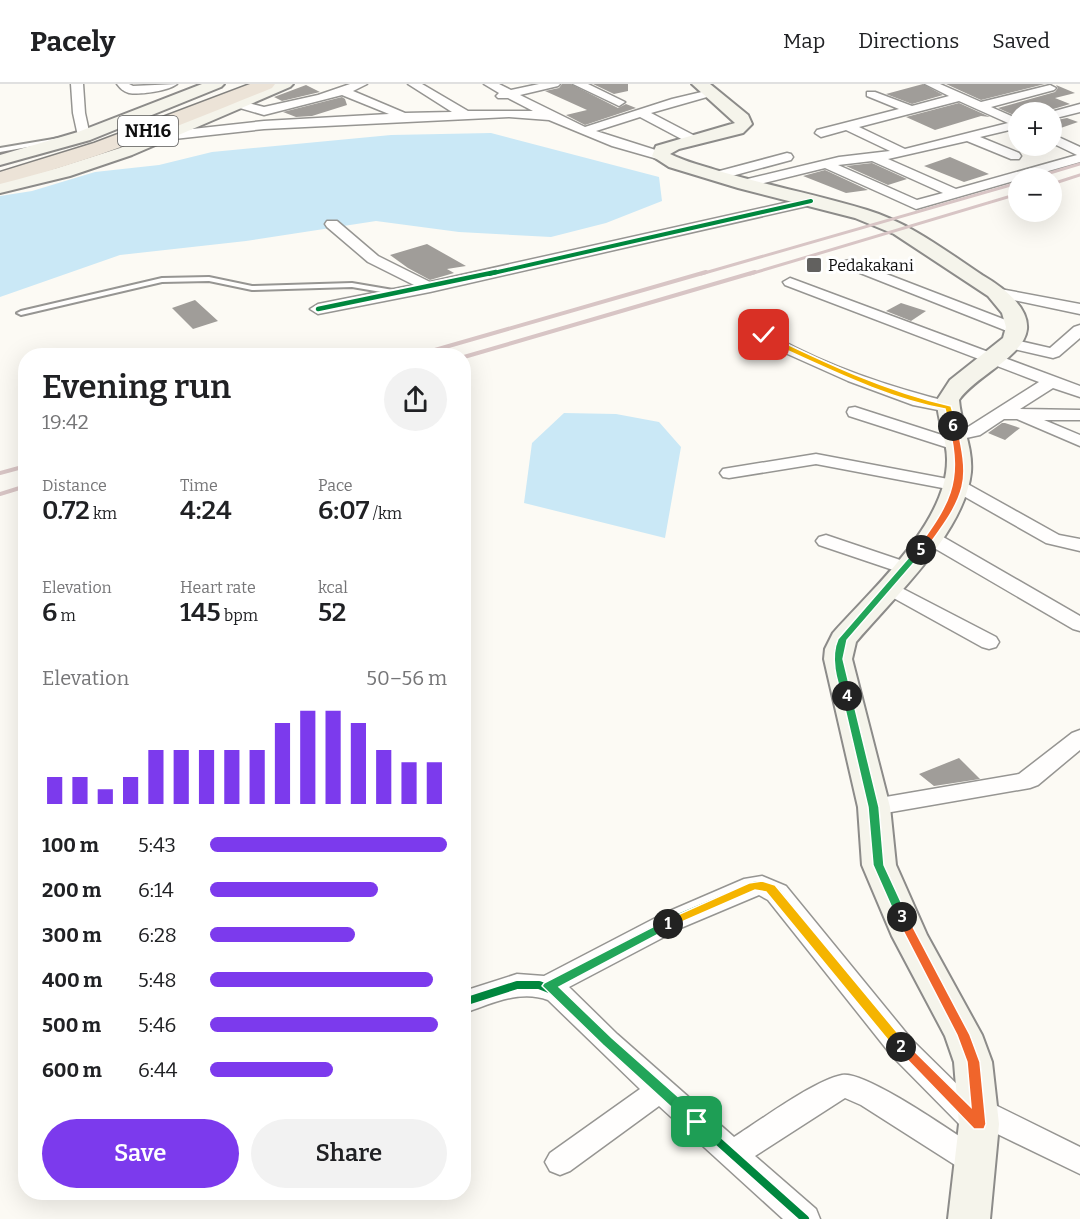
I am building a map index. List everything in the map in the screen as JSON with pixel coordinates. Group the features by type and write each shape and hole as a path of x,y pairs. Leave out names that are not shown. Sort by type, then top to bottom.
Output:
{"highway":[{"name":"NH16","path":"0,170 58,153 242,84"},
{"name":"NH16","path":"0,178 66,160 136,136 266,84"}],"main road":[{"path":"0,188 31,182 83,166 165,136 285,84"},
{"path":"0,160 80,137 204,86"},
{"path":"705,88 742,118 744,124 736,129 666,148 660,153 661,156 675,163 744,184 885,222 995,292 1015,314 1007,344 952,393 948,407 956,440 958,486 931,538 843,639 838,659 874,807 879,865 910,936 963,1035 973,1062 978,1117 976,1163 969,1219"}],"street":[{"path":"80,137 77,84 83,84"},
{"path":"123,84 127,89 132,90 171,84"},
{"path":"237,104 264,111 343,91 361,84"},
{"path":"414,84 466,115"},
{"path":"490,84 549,116 584,131 661,156"},
{"path":"455,107 554,84"},
{"path":"579,84 619,102"},
{"path":"931,84 1008,119"},
{"path":"584,131 705,88"},
{"path":"980,106 1050,88"},
{"path":"343,91 406,117"},
{"path":"871,94 912,110"},
{"path":"821,133 960,97"},
{"path":"1062,113 1080,108"},
{"path":"640,112 693,140"},
{"path":"165,136 264,125 406,117 509,113 549,116"},
{"path":"849,127 904,153"},
{"path":"744,184 827,164 904,153 1008,127"},
{"path":"1062,139 1080,135"},
{"path":"969,137 1008,153"},
{"path":"1062,143 1080,152"},
{"path":"717,176 787,157"},
{"path":"873,157 956,194"},
{"path":"827,164 914,204 1080,158"},
{"path":"318,309 430,288 558,256 811,201"},
{"path":"332,224 373,259 430,288"},
{"path":"850,264 1007,344 1052,381 1080,392"},
{"path":"790,282 1007,344 1051,353 1080,330"},
{"path":"995,292 1077,306"},
{"path":"755,321 769,340 843,373 901,396 948,407"},
{"path":"855,412 956,440 1006,413 1052,381"},
{"path":"1006,413 1080,415"},
{"path":"1006,413 1080,441"},
{"path":"729,473 816,459 958,486 1053,539 1080,545"},
{"path":"931,538 1080,625"},
{"path":"826,541 896,578 989,642"},
{"path":"874,807 1022,782 1030,779 1080,738"},
{"path":"471,1000 517,985 549,986 674,921 753,886 762,885 777,893 902,1048 978,1117 1080,1161"},
{"path":"549,986 608,1042 806,1219"},
{"path":"733,1154 834,1089 844,1086 871,1096 976,1163"},
{"path":"560,1162 661,1089"}],"lane":[{"path":"0,150 80,137"},
{"path":"21,313 162,280 209,279 246,288 352,285 399,293"}],"water":[{"path":"491,133 659,177 662,201 606,223 551,237 459,232 376,221 246,241 120,255 0,297 0,196 32,191 95,172 159,165 212,152 391,135"},
{"path":"564,413 616,414 659,422 681,447 665,538 524,503 532,443"}],"building":[{"path":"562,84 571,84 618,108 626,104 636,108 585,125 566,115 587,110 545,91 559,88"},
{"path":"593,84 628,84 628,91 614,94"},
{"path":"923,84 943,95 912,104 886,94"},
{"path":"946,84 1045,84 981,100"},
{"path":"306,85 320,92 282,101 274,97"},
{"path":"1056,85 1075,93 1055,98 1070,104 1062,106 1062,102 1019,102 1055,92 1058,88"},
{"path":"342,97 347,105 312,116 296,117 283,112"},
{"path":"959,103 990,117 981,116 935,130 906,117"},
{"path":"1008,105 1008,112 998,108"},
{"path":"1067,118 1078,122 1062,128 1062,119"},
{"path":"950,157 989,174 964,182 924,166"},
{"path":"872,163 907,179 888,185 846,166"},
{"path":"825,170 868,190 846,193 803,176"},
{"path":"427,244 466,266 447,269 454,273 430,280 390,255"},
{"path":"195,300 218,321 193,329 172,308"},
{"path":"901,303 926,311 911,321 886,311"},
{"path":"1002,423 1020,428 1005,440 988,433"},
{"path":"959,758 980,779 934,786 919,774"}],"railway":[{"path":"1062,169 1080,164"},
{"path":"1062,181 1080,175"},
{"path":"701,274 1008,186"},
{"path":"750,274 1008,197"},
{"path":"442,348 706,272"},
{"path":"471,355 755,272"},
{"path":"0,473 18,468"},
{"path":"0,494 18,488"}],"cycle path":[{"path":"318,309 503,271 811,201"},
{"path":"548,986 674,920 753,886 762,885 777,893 902,1048 979,1124"},
{"path":"471,1000 517,985 539,985 557,992 607,1042 805,1219"}],"place":[{"name":"Pedakakani","path":"814,265"}],"route":[{"path":"697,1122 549,986 674,921 753,886 762,885 777,893 902,1048 979,1124 973,1062 963,1035 910,936 879,865 874,807 838,659 843,639 931,538 958,486 958,446 948,407 919,402 879,388 769,340 764,335"}]}
